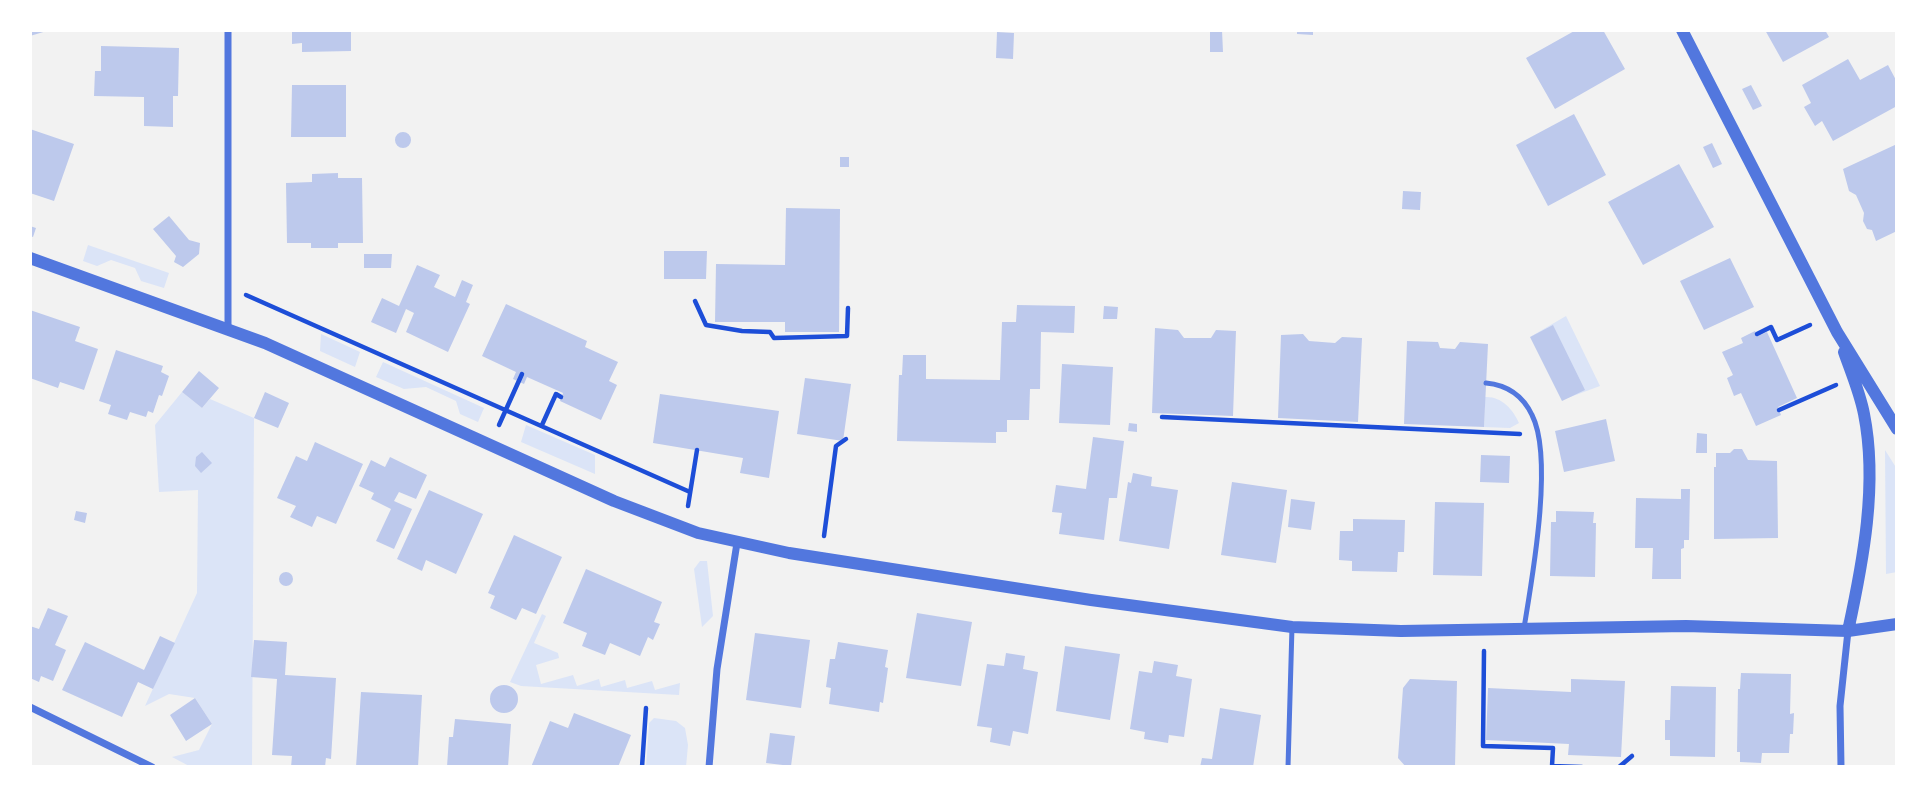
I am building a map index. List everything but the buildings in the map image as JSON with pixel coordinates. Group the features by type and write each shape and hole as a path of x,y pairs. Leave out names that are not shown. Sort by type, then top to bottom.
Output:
{"street":[{"path":"228,30 228,329"},
{"path":"1682,30 1838,332 1897,429"},
{"path":"30,258 228,329 614,501 684,528 737,543 1091,600 1292,627 1378,631 1686,626 1848,631 1897,624"},
{"path":"1838,332 1864,414 1870,486 1861,568 1848,631 1840,706 1841,767"},
{"path":"709,767 718,670 737,543"},
{"path":"30,707 152,767"}],"lane":[{"path":"1486,383 1503,386 1522,400 1533,416 1538,435 1541,459 1539,513 1535,564 1524,628"},
{"path":"1288,767 1292,627"}],"path":[{"path":"229,288 690,492"},
{"path":"695,301 705,325 741,331 771,332 774,338 847,337 848,308"},
{"path":"1757,334 1770,327 1777,340 1792,333"},
{"path":"490,445 522,374"},
{"path":"1779,410 1819,393"},
{"path":"542,425 556,394 561,397"},
{"path":"1162,417 1538,435"},
{"path":"821,558 836,446 846,439"},
{"path":"684,528 697,450"},
{"path":"1485,629 1483,746 1530,745 1553,748 1552,766 1582,767"},
{"path":"642,767 646,708"},
{"path":"1619,767 1632,756"}],"shaded area":[{"path":"88,245 169,273 164,288 141,281 135,268 111,260 97,266 83,261"},
{"path":"1566,316 1600,386 1565,399 1553,326 1530,337"},
{"path":"321,334 360,352 355,367 320,351"},
{"path":"383,362 484,408 478,422 460,414 456,401 426,387 404,389 376,377"},
{"path":"182,392 202,408 210,399 254,418 252,767 191,767 172,757 199,750 212,724 195,698 169,694 145,706 197,593 198,490 159,492 155,425"},
{"path":"1485,397 1506,404 1519,423 1510,428 1484,427"},
{"path":"526,425 595,455 595,474 521,442"},
{"path":"1885,450 1897,469 1897,572 1886,574"},
{"path":"700,561 707,561 713,616 702,627 694,569"},
{"path":"542,614 546,616 534,643 558,653 559,658 536,665 541,684 573,675 577,686 599,679 601,687 625,680 627,688 652,681 655,690 680,683 679,695 521,686 510,682"},
{"path":"654,718 676,721 685,728 688,745 686,767 646,767 649,723"}]}
